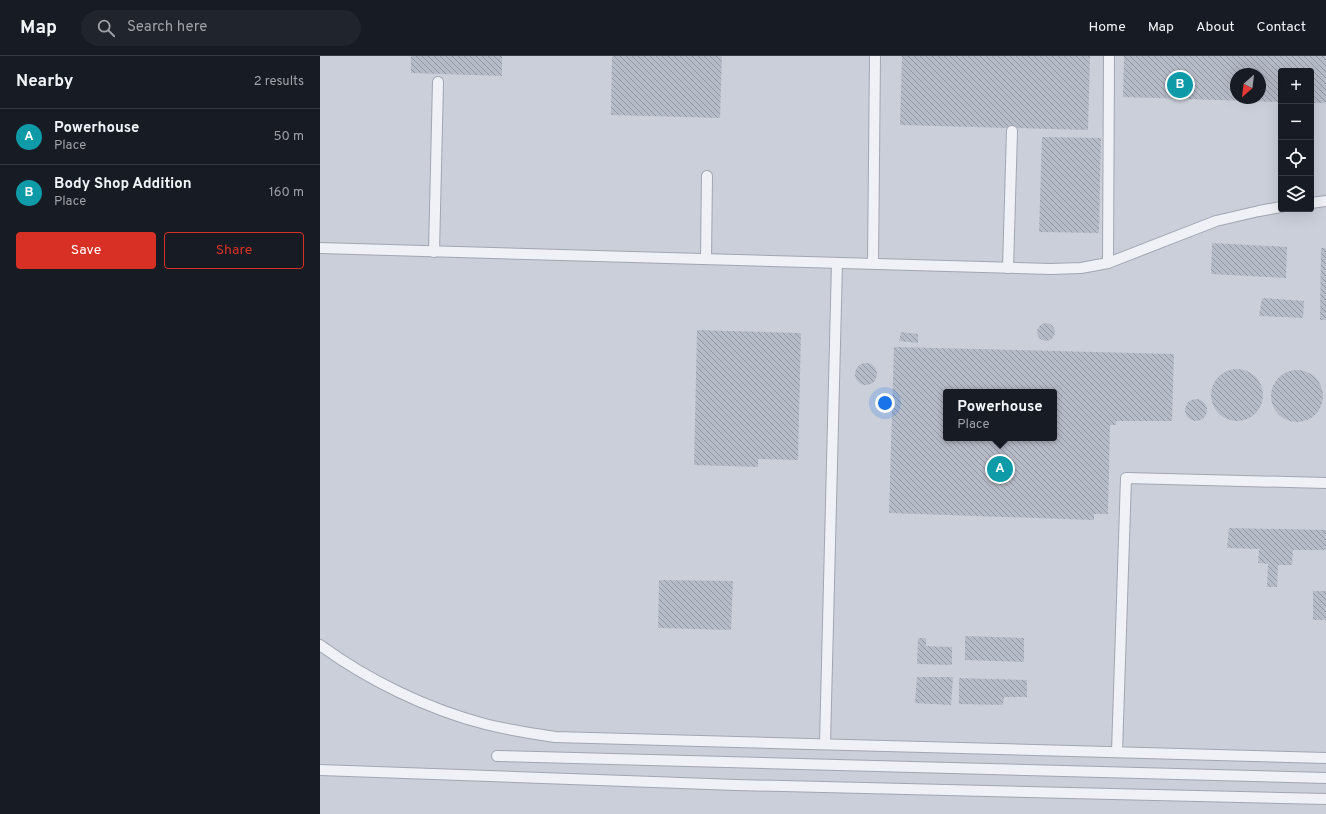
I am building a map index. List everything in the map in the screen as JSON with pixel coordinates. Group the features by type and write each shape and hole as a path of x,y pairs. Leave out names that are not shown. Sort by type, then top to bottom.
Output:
{"lane":[{"path":"873,263 875,56"},
{"path":"1108,263 1109,56"},
{"path":"434,252 438,82"},
{"path":"1008,268 1012,131"},
{"path":"706,259 707,176"},
{"path":"1314,203 1326,201"},
{"path":"320,248 1008,268 1080,268 1108,263 1216,221 1252,212 1278,208"},
{"path":"825,743 837,263"},
{"path":"1117,752 1126,478 1326,483"},
{"path":"320,645 372,677 421,702 485,724 554,737 825,743 1326,758"},
{"path":"497,756 1326,778"},
{"path":"320,770 736,785 1326,800"}],"shaded area":[{"path":"320,56 1326,56 1326,814 320,814"}],"building":[{"path":"411,56 502,56 502,76 411,73"},
{"path":"612,56 722,56 720,118 611,115"},
{"path":"902,56 1090,56 1088,130 900,125"},
{"path":"1124,56 1326,56 1326,103 1314,103 1314,68 1278,68 1278,102 1266,102 1266,68 1230,68 1230,100 1123,97"},
{"path":"1042,137 1101,138 1099,233 1039,232"},
{"path":"1212,243 1287,247 1286,278 1211,274"},
{"path":"1321,248 1326,248 1326,320 1320,320"},
{"path":"1262,298 1304,301 1303,318 1259,316"},
{"path":"1046,323 1052,326 1055,332 1052,338 1046,341 1040,338 1037,332 1040,326"},
{"path":"697,330 801,333 798,460 758,459 758,467 694,465"},
{"path":"901,332 918,334 918,343 899,341"},
{"path":"894,347 1174,354 1172,421 1116,421 1116,425 1110,425 1108,514 1094,514 1094,520 889,513"},
{"path":"866,363 870,364 876,370 876,378 870,384 866,385 862,384 856,378 855,374 856,370 862,364"},
{"path":"1237,369 1251,373 1259,381 1263,395 1259,409 1251,417 1237,421 1223,417 1215,409 1211,395 1215,381 1223,373"},
{"path":"1292,370 1302,370 1316,377 1323,391 1323,401 1316,415 1302,422 1292,422 1282,418 1275,411 1271,401 1271,391 1275,381 1282,374"},
{"path":"1196,399 1204,402 1207,410 1204,418 1196,421 1188,418 1185,410 1188,402"},
{"path":"1229,528 1326,530 1326,550 1293,550 1292,565 1278,565 1277,587 1267,587 1268,564 1258,563 1259,549 1227,548"},
{"path":"659,580 733,581 731,630 658,628"},
{"path":"1313,591 1326,591 1326,620 1313,620"},
{"path":"965,636 1024,638 1024,662 965,660"},
{"path":"918,638 926,638 926,646 952,647 952,665 917,664"},
{"path":"917,677 953,677 951,705 915,703"},
{"path":"959,678 1027,680 1027,697 1004,697 1003,705 959,704"}],"place":[{"name":"Body Shop Addition","path":"1180,85"},
{"name":"Powerhouse","path":"1000,469"}]}
